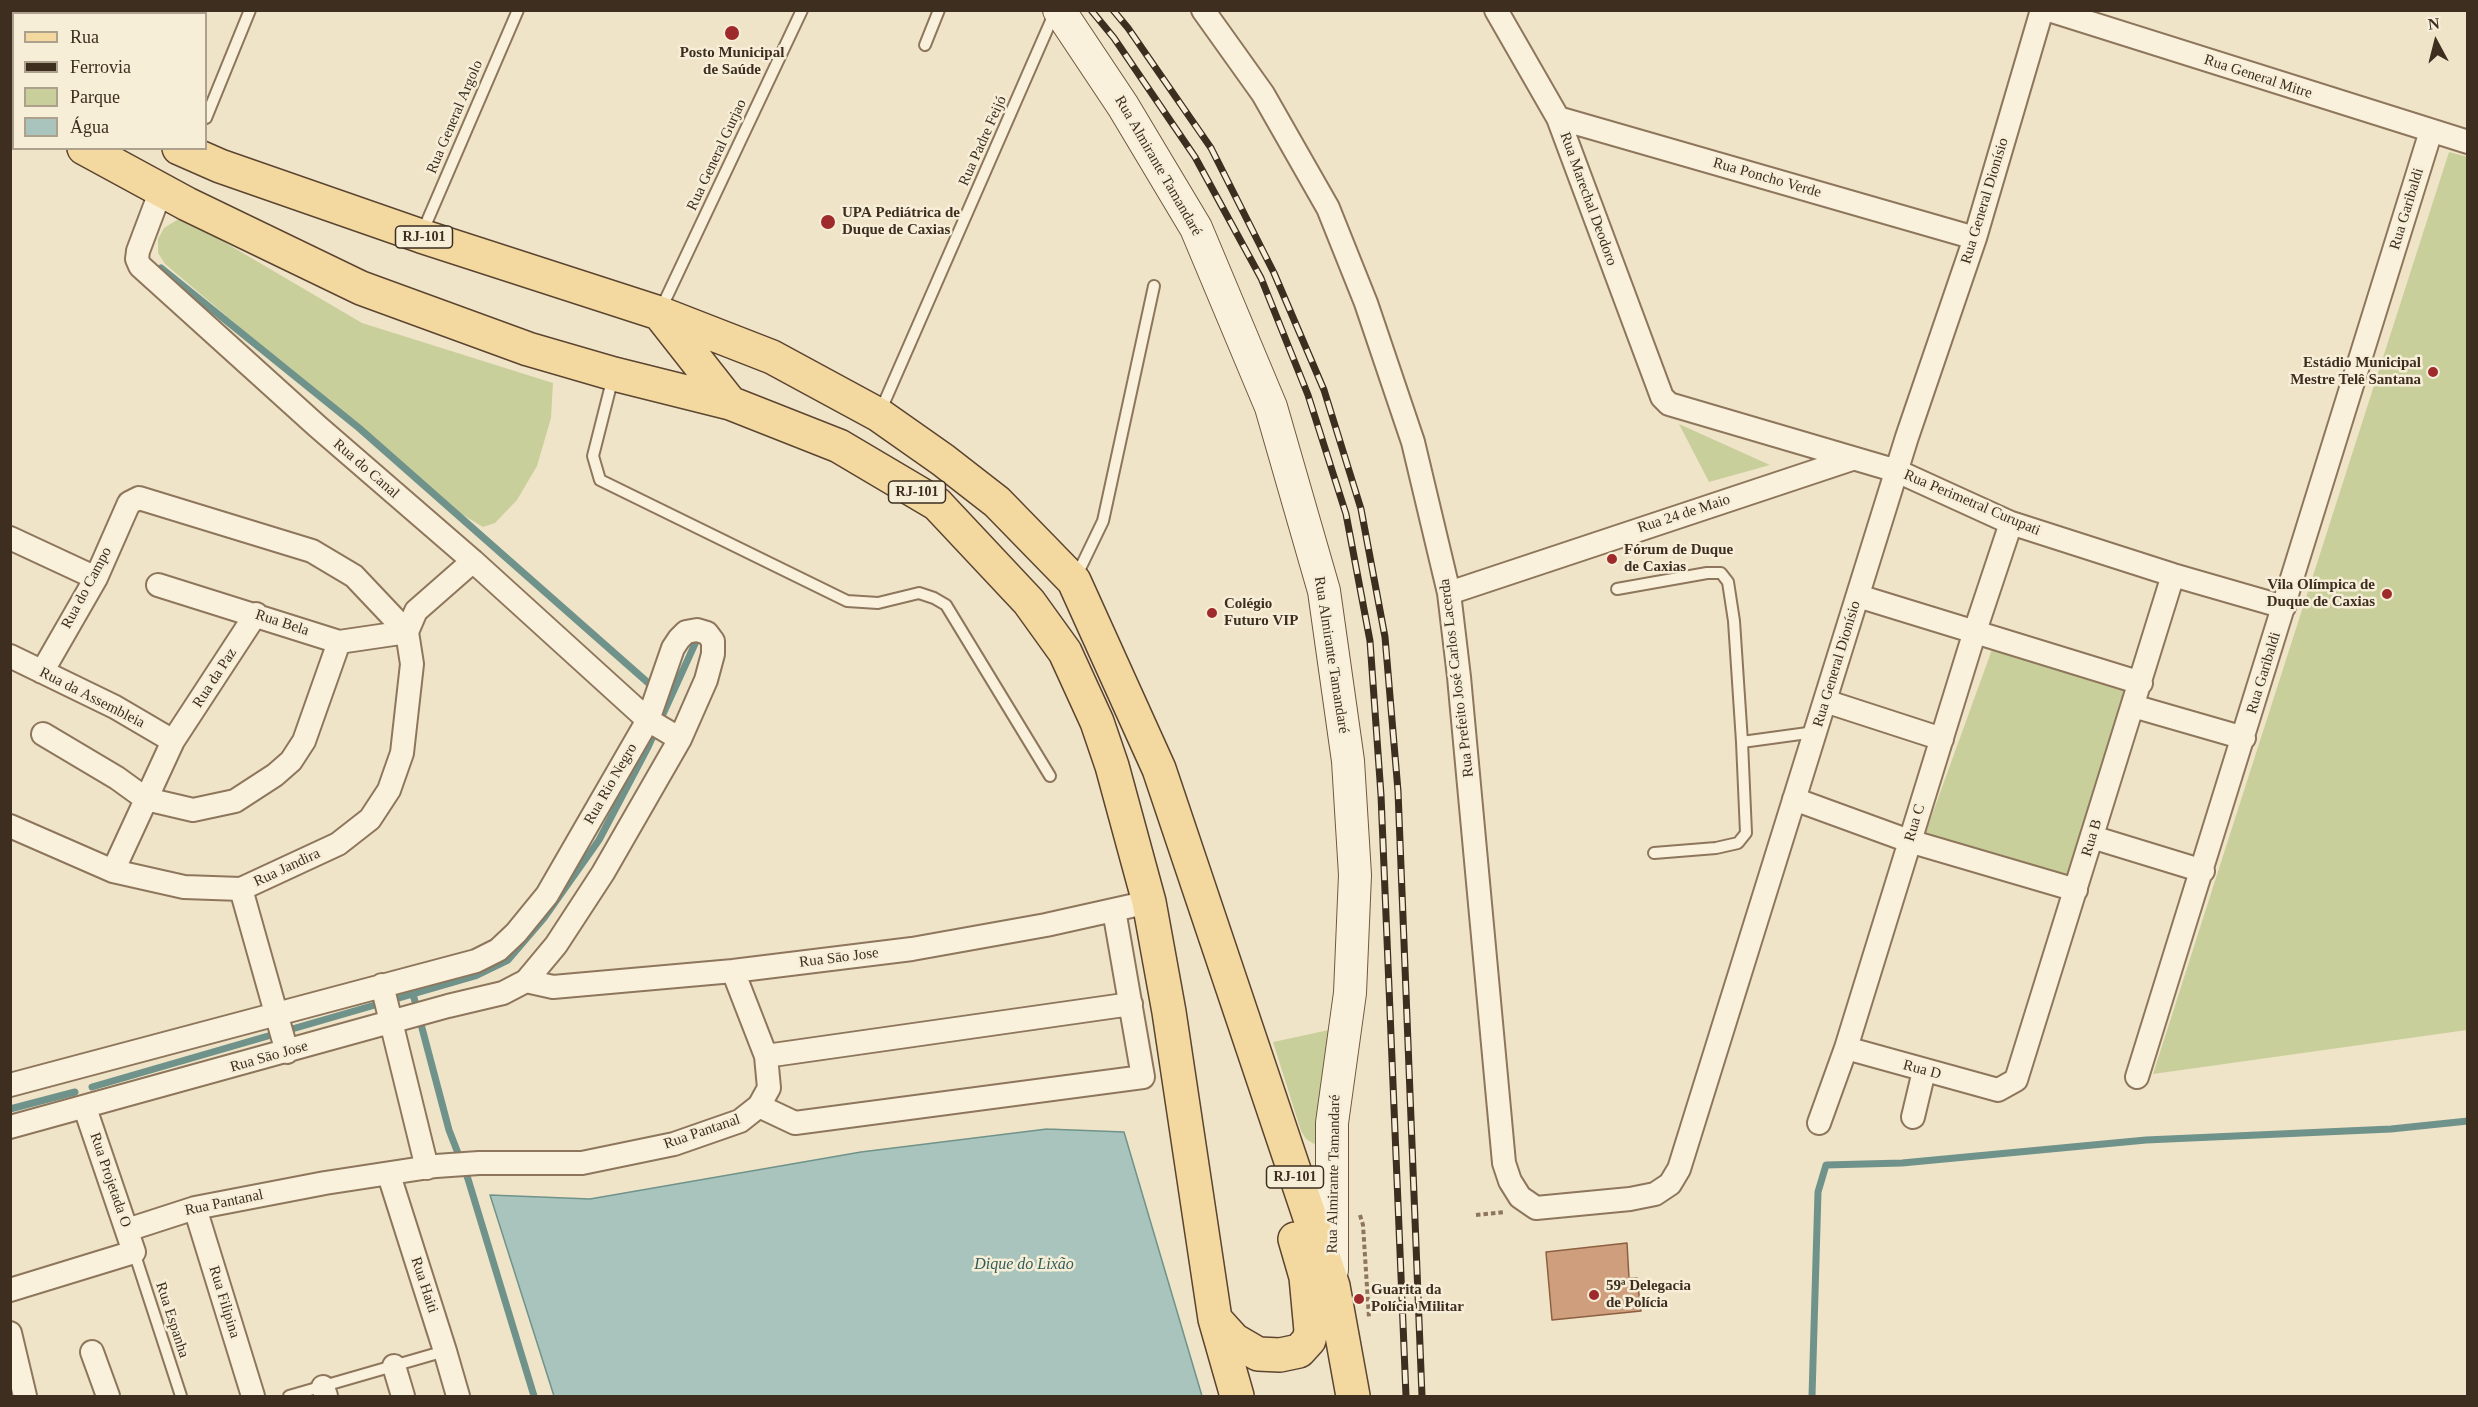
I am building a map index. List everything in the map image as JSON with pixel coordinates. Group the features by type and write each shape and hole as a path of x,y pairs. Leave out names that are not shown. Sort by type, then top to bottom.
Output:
{"main road":[{"name":"Rua Almirante Tamandaré","path":"1058,10 1123,106 1196,228 1271,407 1324,591 1348,762 1355,876 1350,993 1332,1123 1330,1190 1333,1286"},
{"name":"RJ-101","path":"88,150 161,190 361,288 528,349 614,374 730,403 839,446 937,504 1029,602 1065,652 1097,722 1112,766 1149,902 1169,1012 1215,1319 1237,1396"},
{"name":"RJ-101","path":"188,150 421,236 659,312 772,357 879,415 997,502 1074,581 1159,770 1333,1286 1353,1396"},
{"path":"659,312 730,403"},
{"path":"1215,1319 1234,1340 1258,1354 1280,1355 1299,1351 1309,1340 1311,1331 1306,1277 1275,1161 1259,1067"}],"street":[{"name":"Rua Prefeito José Carlos Lacerda","path":"1203,10 1263,94 1328,208 1366,303 1413,442 1449,593 1460,677 1504,1163 1510,1181 1520,1197 1536,1208"},
{"name":"Rua Marechal Deodoro","path":"1496,10 1558,118 1662,397"},
{"name":"Rua General Dionísio","path":"1536,1208 1630,1199 1655,1194 1670,1184 1679,1169 1897,471 1975,238 2042,10"},
{"name":"Rua General Mitre","path":"2049,10 2468,142"},
{"name":"Rua Poncho Verde","path":"1558,118 1975,238"},
{"name":"Rua Garibaldi","path":"2137,1077 2203,871 2431,131"},
{"name":"Rua do Canal","path":"161,190 138,251 137,259 140,266 317,426 473,561 661,717"},
{"name":"Rua Perimetral Curupati","path":"1662,397 1678,408 1897,471 2011,523 2173,575 2284,607"},
{"name":"Rua 24 de Maio","path":"1449,593 1852,459"},
{"name":"Rua do Campo","path":"42,672 96,578 129,503 139,498 312,551 354,576 407,632"},
{"name":"Rua C","path":"1819,1123 1846,1048 1975,631 2011,523"},
{"path":"10,538 96,578"},
{"path":"407,632 416,611 473,561"},
{"name":"Rua B","path":"1998,1090 2016,1080 2173,575"},
{"name":"Rua Bela","path":"158,585 339,642 407,632"},
{"path":"1858,596 2141,683"},
{"name":"Rua da Paz","path":"113,871 173,741 256,614"},
{"name":"Rua Rio Negro","path":"498,950 516,933 547,895 661,717 673,648 686,632 697,630 707,633 713,641"},
{"name":"Rua Jandira","path":"10,826 113,871 184,887 241,889 338,844 370,819 389,790 402,753 412,664 407,632"},
{"name":"Rua Sāo Jose","path":"10,1128 286,1050 389,1006 441,991 503,993 526,981 556,945 603,873 661,717 706,680 713,654 713,641"},
{"path":"44,734 117,778 146,799 193,810 216,807 235,801 275,775 291,761 304,741 339,642"},
{"name":"Rua da Assembleia","path":"10,656 115,706 173,741"},
{"path":"1825,702 1942,739"},
{"path":"2133,705 2244,738"},
{"path":"1794,800 1909,841 2076,890"},
{"path":"2092,837 2203,871"},
{"path":"241,889 286,1050"},
{"name":"Rua Sāo Jose","path":"526,981 553,987 733,970 912,949 1046,925 1149,902"},
{"name":"Rua Pantanal","path":"127,1230 195,1208 325,1183 432,1167 479,1163 582,1163 674,1144 740,1121 759,1106 795,1123 1143,1077 1114,910"},
{"name":"Rua Sāo Jose","path":"10,1085 276,1018 389,1006 441,991 476,961 498,950"},
{"path":"733,970 766,1056 769,1088 759,1106"},
{"path":"766,1056 1131,1004"},
{"path":"389,1006 432,1167"},
{"name":"Rua D","path":"1846,1048 1998,1090"},
{"path":"1913,1117 1924,1071"},
{"name":"Rua Projetada O","path":"85,1108 134,1252"},
{"name":"Rua Haiti","path":"388,1174 458,1396"},
{"name":"Rua Filipina","path":"195,1208 253,1396"},
{"path":"10,1290 134,1252"},
{"path":"10,1333 25,1396"},
{"path":"92,1352 108,1396"},
{"path":"394,1366 403,1396"}],"lane":[{"path":"207,116 250,10"},
{"name":"Rua General Argolo","path":"421,236 518,10"},
{"name":"Rua General Gurjao","path":"659,312 802,10"},
{"path":"925,45 939,10"},
{"name":"Rua Padre Feijó","path":"879,415 1058,10"},
{"path":"1074,581 1103,521 1154,286"},
{"path":"614,374 593,456 600,480 847,601 878,603 920,593 946,605 1050,776"},
{"path":"1617,589 1707,573 1721,573 1728,582 1734,621 1746,833 1738,843 1716,848 1654,853"},
{"path":"1742,742 1815,732"},
{"name":"Rua Espanha","path":"134,1252 181,1396"},
{"path":"290,1396 324,1392 394,1366 445,1351"}],"green space":[{"name":"Vila Olímpica de Duque de Caxias","path":"2449,152 2468,157 2467,1030 2153,1074"},
{"path":"180,218 362,323 553,383 551,418 537,466 517,500 495,523 483,527 458,512 165,264 158,253 158,239 164,228"},
{"path":"1679,424 1770,465 1709,482"},
{"path":"1994,644 2125,686 2070,877 1924,837"},
{"path":"1329,1030 1319,1140 1314,1144 1306,1139 1301,1131 1273,1042"}],"water":[{"name":"Dique do Lixão","path":"1047,1129 1124,1132 1202,1396 554,1396 490,1195 590,1199 861,1152"}],"building":[{"name":"59ª Delegacia de Polícia","path":"1627,1243 1629,1278 1637,1278 1641,1311 1552,1320 1546,1252"}],"waterway":[{"path":"161,268 359,428 654,688"},
{"path":"92,1087 475,976 508,960 544,918 599,840 648,747 699,635"},
{"path":"413,994 449,1130 468,1179 534,1396"},
{"path":"10,1109 75,1092"},
{"path":"1812,1396 1818,1192 1826,1165 1902,1163 2146,1140 2391,1129 2468,1121"}],"railway":[{"path":"1091,10 1114,38 1195,157 1261,278 1308,395 1346,514 1370,641 1381,795 1406,1396"},
{"path":"1113,10 1128,28 1211,148 1274,273 1324,390 1361,509 1385,637 1398,791 1422,1396"}],"place":[{"name":"Posto Municipal de Saúde","path":"732,33"},
{"name":"UPA Pediátrica de Duque de Caxias","path":"828,222"},
{"name":"Estádio Municipal Mestre Telê Santana","path":"2433,372"},
{"name":"Fórum de Duque de Caxias","path":"1612,559"},
{"name":"Vila Olímpica de Duque de Caxias","path":"2387,594"},
{"name":"Colégio Futuro VIP","path":"1212,613"},
{"name":"59ª Delegacia de Polícia","path":"1594,1295"},
{"name":"Guarita da Polícia Militar","path":"1359,1299"}]}
